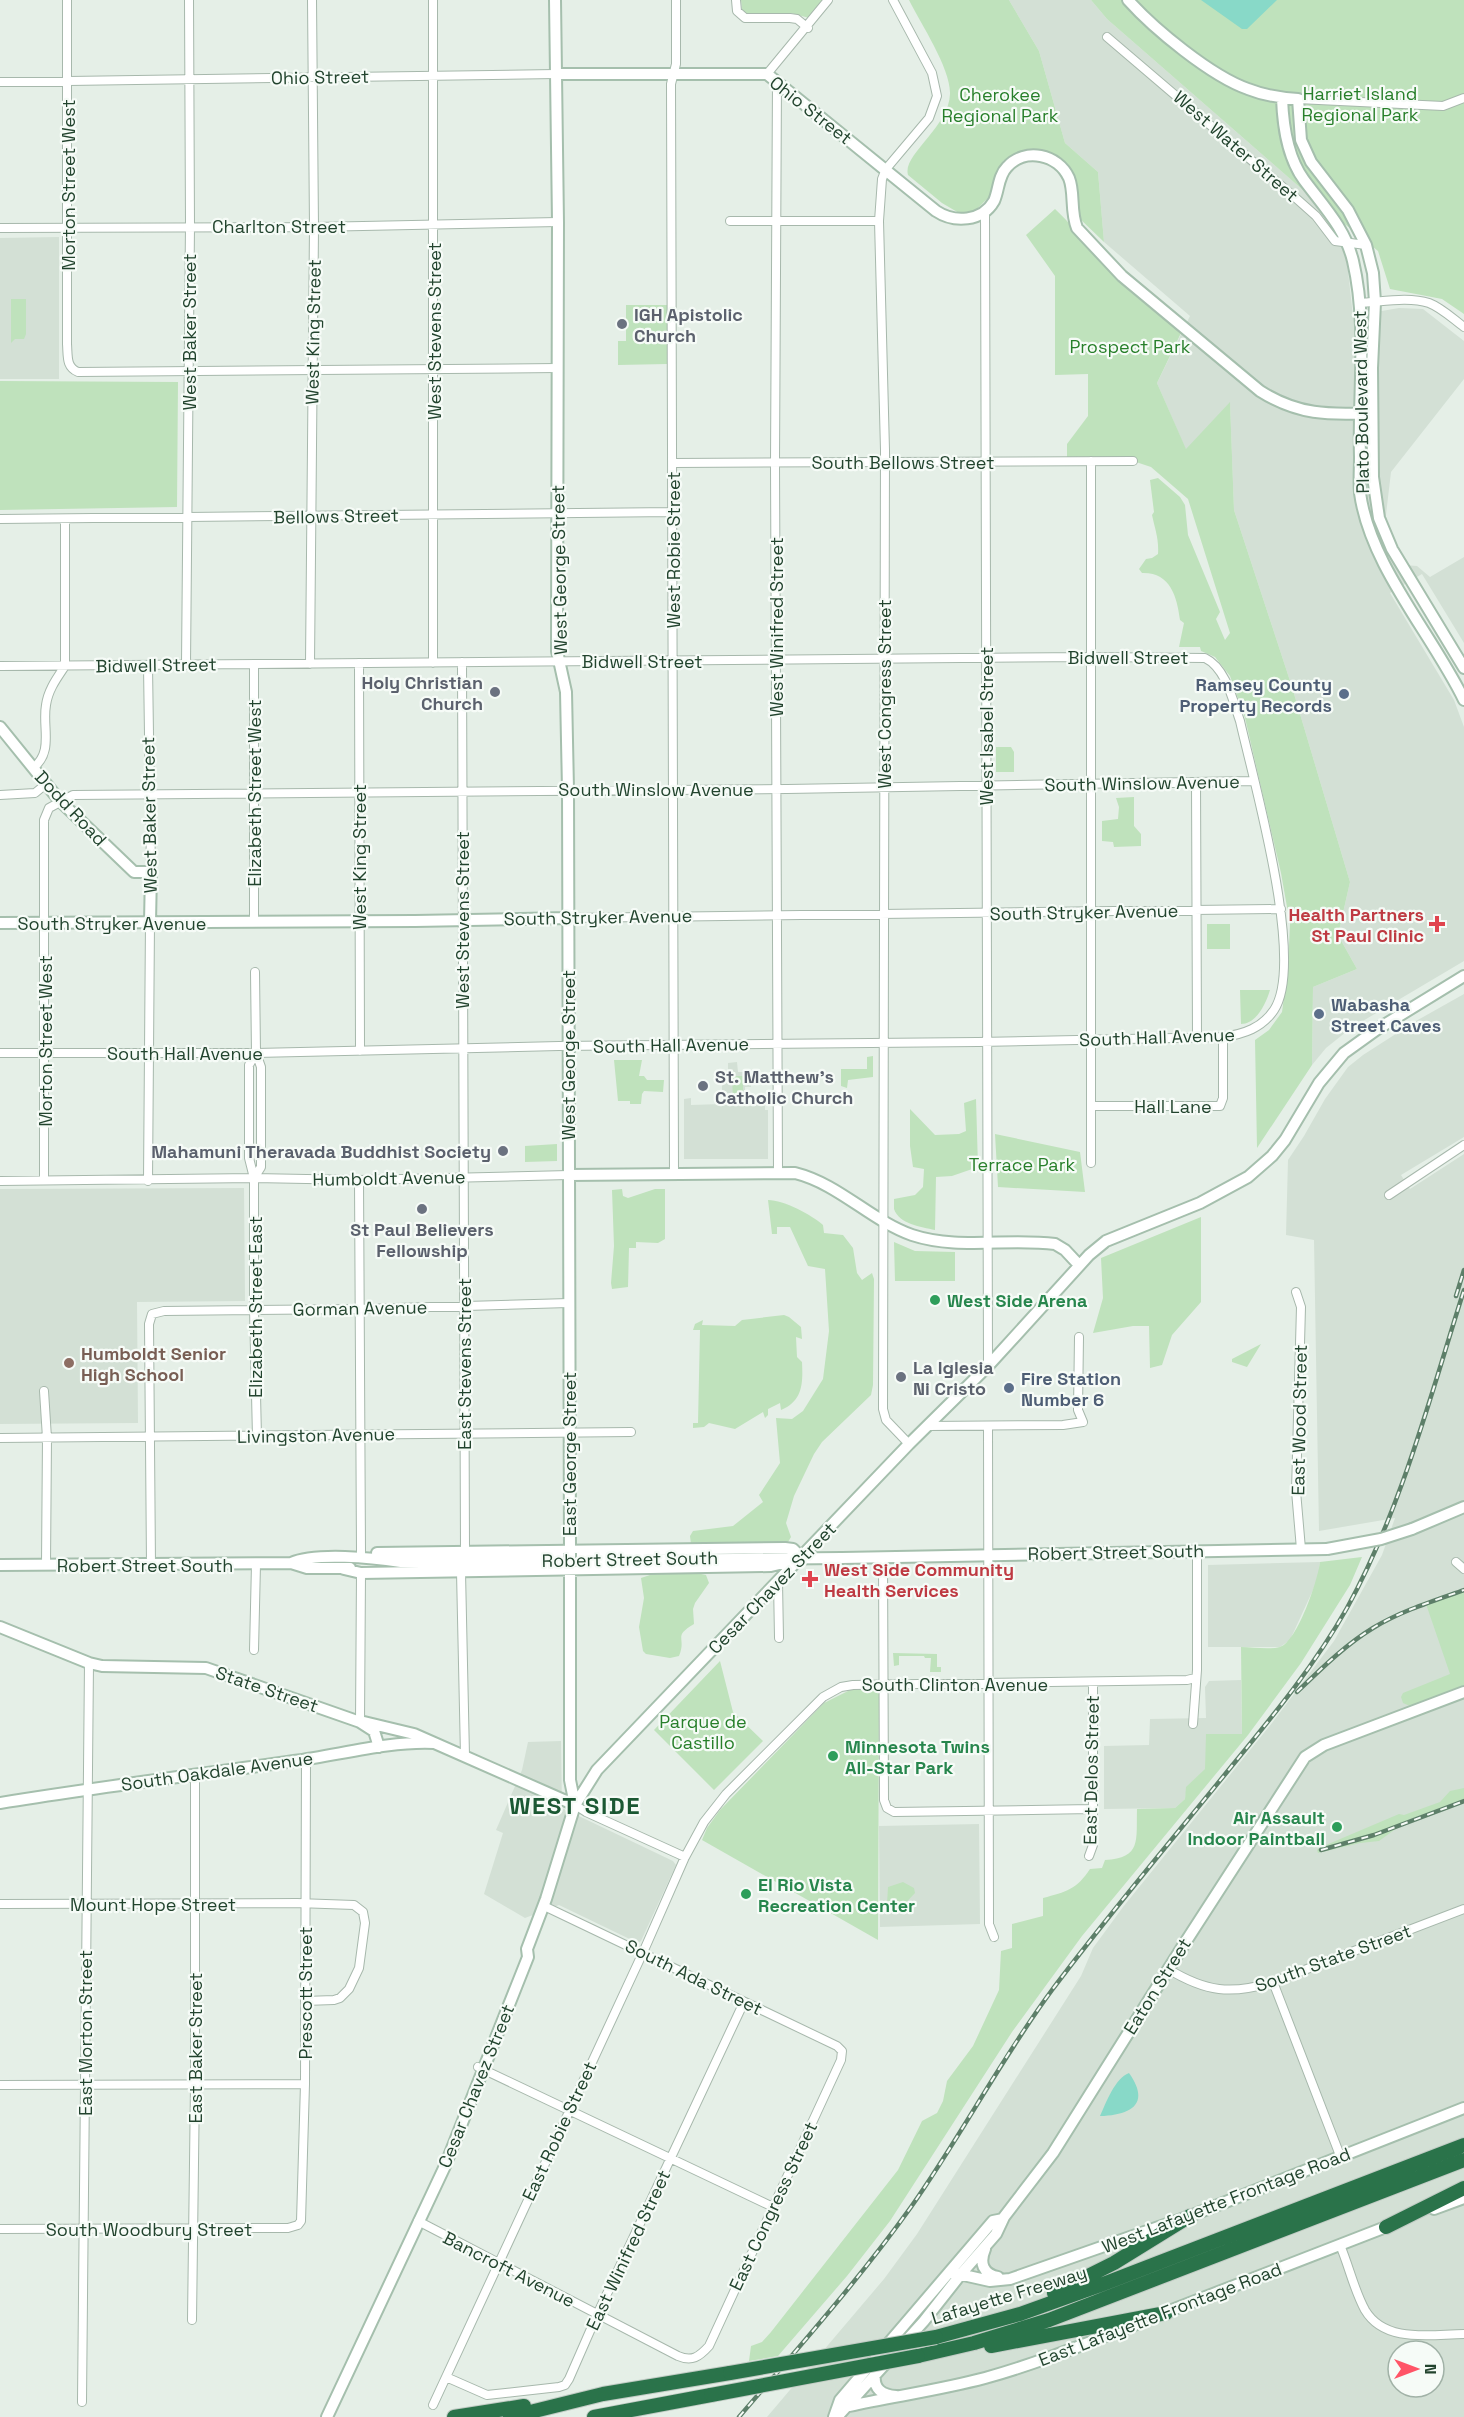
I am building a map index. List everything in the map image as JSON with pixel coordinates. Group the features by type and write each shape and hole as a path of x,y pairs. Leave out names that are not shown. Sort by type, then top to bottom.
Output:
{"highway":[{"name":"Lafayette Freeway","path":"510,2417 603,2394 936,2337 1020,2314 1464,2145"},
{"name":"Lafayette Freeway","path":"594,2417 935,2353 974,2343 1060,2316 1464,2160"},
{"path":"1386,2227 1464,2188"},
{"path":"936,2337 1029,2304 1083,2280 1190,2216"},
{"path":"935,2353 996,2345 1166,2313"},
{"path":"454,2417 603,2394"},
{"path":"613,2417 684,2400"}],"street":[{"name":"Morton Street West","path":"67,0 68,363 78,372 189,372"},
{"name":"West Baker Street","path":"186,665 190,225 189,0"},
{"name":"West King Street","path":"310,664 314,227 312,0"},
{"name":"West Stevens Street","path":"433,0 433,663"},
{"name":"West George Street","path":"555,0 558,222 557,651 566,692 568,1175"},
{"name":"West Robie Street","path":"674,1173 671,84 676,64 676,0"},
{"path":"736,0 737,11 745,18 797,19 808,28"},
{"path":"767,74 808,28 828,0"},
{"path":"886,169 929,118 937,96 932,73 893,0"},
{"path":"1128,0 1164,32 1219,74 1247,89 1282,98 1443,106 1464,98"},
{"name":"West Water Street","path":"1107,38 1301,202 1316,216 1335,241 1348,244"},
{"name":"Ohio Street","path":"0,82 312,76 767,74 942,215 964,219 985,211"},
{"name":"West Winifred Street","path":"777,81 775,463 778,1172"},
{"name":"Plato Boulevard West","path":"1282,98 1285,131 1291,154 1303,179 1336,221 1348,244 1356,274 1361,342 1360,493 1372,537 1386,567 1464,699"},
{"name":"Plato Boulevard West","path":"1298,99 1301,140 1311,162 1348,210 1366,245 1373,273 1375,302 1373,477 1379,518 1392,549 1464,668"},
{"path":"985,211 993,203 1002,172 1013,161 1036,155 1052,160 1068,177 1072,192 1073,219 1077,228 1122,276 1260,391 1292,408 1314,413 1372,413"},
{"name":"West Congress Street","path":"882,1221 885,462 879,221 882,179 886,169"},
{"name":"West Isabel Street","path":"985,211 988,1366"},
{"path":"730,221 879,221"},
{"name":"Charlton Street","path":"0,228 190,225 314,227 558,222"},
{"path":"1348,244 1366,245"},
{"path":"1359,303 1411,300 1428,303 1464,327"},
{"path":"189,372 558,368"},
{"path":"1091,461 1091,1163"},
{"name":"South Bellows Street","path":"673,464 1133,461"},
{"name":"Bellows Street","path":"0,519 673,512"},
{"path":"33,768 41,762 45,752 46,705 52,686 65,666 65,519"},
{"name":"Bidwell Street","path":"0,666 1197,657 1212,662 1220,671 1233,699 1253,782"},
{"name":"West Stevens Street","path":"462,662 464,1177"},
{"name":"West King Street","path":"359,663 360,1051"},
{"name":"Elizabeth Street West","path":"254,664 254,922"},
{"name":"West Baker Street","path":"148,666 148,794 151,872 148,1181"},
{"name":"Dodd Road","path":"0,727 60,801 134,872 151,872"},
{"path":"1196,782 1197,1037"},
{"path":"1253,782 1281,909"},
{"name":"South Winslow Avenue","path":"60,801 73,795 884,788 1253,782"},
{"path":"0,795 35,793 46,784"},
{"name":"Morton Street West","path":"45,1180 44,820 49,808 60,801"},
{"name":"South Stryker Avenue","path":"0,923 359,921 1281,909"},
{"name":"South Hall Avenue","path":"0,1053 256,1053 568,1046 1223,1037 1254,1029 1275,1009 1280,989 1284,949 1281,909"},
{"name":"Elizabeth Street East","path":"255,972 256,1053 261,1066 261,1167 255,1178 254,1309 257,1437"},
{"name":"Cesar Chavez Street","path":"327,2417 445,2166 480,2068 528,1957 527,1949 544,1906 575,1805 597,1770 909,1444 988,1366 1079,1265 1106,1242 1200,1203 1248,1177 1272,1156 1285,1140 1319,1083 1344,1053 1376,1029 1464,975"},
{"name":"Hall Lane","path":"1092,1106 1220,1106 1223,1098 1223,1037"},
{"path":"1389,1195 1464,1145"},
{"name":"Humboldt Avenue","path":"0,1181 255,1178 359,1180 674,1173 795,1173 819,1180 882,1221 912,1235 988,1242 1054,1244 1065,1250 1079,1265"},
{"name":"East George Street","path":"568,1175 570,1785 575,1805"},
{"name":"East Stevens Street","path":"464,1177 465,1552"},
{"path":"359,1180 361,1554"},
{"path":"882,1221 884,1414 887,1421 909,1444"},
{"name":"East Wood Street","path":"1296,1292 1301,1307 1296,1491 1301,1549"},
{"name":"Gorman Avenue","path":"151,1437 149,1324 152,1314 164,1311 360,1309 569,1303"},
{"path":"929,1426 1069,1425 1083,1422 1078,1410 1079,1337"},
{"path":"44,1391 47,1438 46,1565"},
{"path":"988,1426 989,1924 994,1937"},
{"name":"Livingston Avenue","path":"0,1438 631,1432"},
{"path":"151,1437 151,1565"},
{"name":"Robert Street South","path":"0,1565 291,1563 304,1568 343,1563 883,1557 1327,1548 1381,1539 1413,1529 1464,1507"},
{"path":"343,1563 361,1554 785,1548 793,1549 802,1558"},
{"path":"1194,1724 1197,1670 1197,1551"},
{"path":"883,1557 884,1800 887,1808 894,1812 1093,1809"},
{"path":"343,1563 361,1573 461,1572 771,1566 802,1558"},
{"path":"1456,1562 1464,1569"},
{"path":"254,1650 256,1564"},
{"path":"461,1572 465,1756"},
{"path":"361,1573 360,1722 374,1731 379,1747"},
{"path":"778,1582 779,1638"},
{"name":"State Street","path":"0,1627 89,1664 206,1668 360,1722 410,1732 575,1805 685,1857"},
{"name":"East Morton Street","path":"82,2402 89,1664"},
{"name":"South Clinton Avenue","path":"685,1857 714,1807 823,1697 841,1687 884,1683 1093,1683 1195,1678"},
{"name":"East Delos Street","path":"1089,1856 1093,1845 1093,1683"},
{"name":"Eaton Street","path":"836,2417 840,2400 890,2341 996,2234 1003,2219 1053,2153 1301,1762 1310,1752 1464,1692"},
{"name":"South Oakdale Avenue","path":"0,1803 87,1788 306,1760 379,1747 434,1743"},
{"name":"Prescott Street","path":"298,2225 303,2215 306,1760"},
{"path":"570,1764 578,1775 597,1770"},
{"name":"East Baker Street","path":"192,2320 195,1775"},
{"name":"East Robie Street","path":"433,2405 643,1953 685,1857"},
{"name":"Mount Hope Street","path":"0,1904 354,1905 363,1912 365,1923 359,1968 345,1994 334,2000 305,2001"},
{"name":"South Ada Street","path":"544,1906 837,2046 842,2051"},
{"name":"South State Street","path":"1168,1969 1196,1984 1218,1990 1240,1991 1273,1982 1464,1909"},
{"path":"1273,1982 1341,2158"},
{"name":"East Winifred Street","path":"446,2377 487,2394 565,2385 744,2002"},
{"name":"East Congress Street","path":"698,2357 709,2346 842,2060 842,2051"},
{"path":"480,2068 773,2207"},
{"path":"0,2085 305,2084"},
{"name":"West Lafayette Frontage Road","path":"955,2273 990,2281 1010,2279 1190,2216 1464,2108"},
{"name":"East Lafayette Frontage Road","path":"849,2406 955,2385 1019,2367 1464,2198"},
{"name":"Eaton Street","path":"836,2417 849,2406 924,2321 955,2273 993,2222 1003,2219"},
{"name":"Bancroft Avenue","path":"418,2221 686,2360 698,2357"},
{"name":"South Woodbury Street","path":"0,2229 288,2228 298,2225"},
{"path":"1340,2245 1365,2309 1379,2325 1402,2334 1464,2334"},
{"path":"986,2246 981,2261 987,2273 1010,2279"},
{"path":"890,2341 874,2376 879,2390 889,2395 902,2396"}],"shaded area":[{"path":"1009,0 1091,0 1107,19 1304,191 1335,228 1347,262 1353,316 1399,308 1423,309 1464,341 1464,379 1391,472 1385,523 1404,565 1417,566 1430,577 1464,557 1464,643 1422,574 1390,593 1454,700 1464,727 1464,961 1351,1028 1326,1048 1312,1065 1313,987 1357,969 1338,935 1350,882 1292,687 1234,510 1230,403 1186,450 1157,383 1190,316 1104,242 1098,172 1065,143 1039,51"},
{"path":"59,237 59,379 0,379 0,238"},
{"path":"1464,994 1464,1137 1401,1175 1410,1189 1464,1154 1464,2417 767,2417 884,2279 917,2234 1081,1976 1093,1948 1123,1907 1272,1723 1334,1641 1382,1555 1395,1518 1319,1531 1314,1240 1286,1235 1288,1160 1325,1099 1348,1067 1363,1055"},
{"path":"737,1062 738,1072 751,1072 751,1087 745,1087 745,1099 765,1100 765,1110 768,1110 768,1159 684,1159 684,1099 691,1098 691,1105 722,1104 722,1074 728,1074 728,1063"},
{"name":"Humboldt Senior High School","path":"244,1188 245,1301 137,1302 138,1423 0,1424 0,1189"},
{"path":"1320,1562 1318,1579 1290,1640 1280,1647 1208,1647 1208,1565"},
{"path":"1241,1680 1242,1734 1187,1787 1185,1799 1175,1808 1104,1809 1104,1746 1149,1745 1150,1719 1206,1718 1205,1687 1209,1681"},
{"path":"561,1741 562,1808 673,1861 676,1865 641,1941 638,1943 559,1905 525,1918 484,1894 503,1833 496,1830 522,1770 528,1742"},
{"path":"979,1824 980,1924 880,1927 879,1826"}],"green space":[{"path":"741,0 825,0 809,18 791,13 746,13 742,9"},
{"name":"Cherokee Regional Park","path":"909,0 1009,0 1039,51 1065,143 1098,172 1104,242 1077,216 1075,188 1051,154 1029,149 1003,161 990,196 974,212 959,213 942,203 908,175 908,167 912,159 942,118 948,106 950,94 941,60"},
{"name":"Harriet Island Regional Park","path":"1091,0 1464,0 1464,314 1442,299 1390,289 1378,251 1304,191 1107,19"},
{"name":"Prospect Park","path":"1055,209 1120,282 1181,333 1157,383 1186,449 1230,402 1234,510 1292,687 1350,882 1338,935 1357,969 1313,987 1312,1065 1257,1148 1255,1040 1269,1030 1282,1012 1288,968 1290,924 1281,873 1245,718 1230,676 1215,657 1201,651 1200,647 1179,647 1184,623 1180,620 1174,594 1166,581 1152,574 1142,573 1139,569 1146,559 1158,554 1150,480 1158,478 1180,497 1185,505 1188,535 1220,612 1216,619 1225,640 1230,633 1188,499 1151,467 1133,461 1067,461 1067,444 1088,416 1088,374 1055,375 1055,276 1026,235"},
{"path":"11,299 26,299 26,334 24,339 15,339 11,343"},
{"path":"626,305 667,305 667,364 618,365 618,341 626,341"},
{"path":"0,381 178,382 177,507 0,510"},
{"path":"996,747 1011,747 1014,752 1014,772 996,772"},
{"path":"1134,797 1134,826 1141,834 1141,846 1114,847 1113,842 1102,841 1102,821 1118,819 1119,807 1116,798"},
{"path":"1207,924 1230,924 1230,949 1207,949"},
{"path":"1240,990 1270,990 1256,1017 1241,1024"},
{"path":"873,1056 873,1077 848,1080 847,1088 841,1086 841,1069 867,1069 867,1057"},
{"path":"614,1060 642,1060 639,1076 644,1076 647,1080 664,1080 663,1092 644,1091 641,1104 618,1101"},
{"path":"732,1076 743,1076 743,1100 733,1100"},
{"path":"976,1099 978,1167 952,1176 936,1177 935,1230 905,1221 894,1209 894,1199 915,1195 923,1187 924,1169 913,1167 910,1146 910,1109 935,1135 959,1134 966,1131 964,1103"},
{"name":"Terrace Park","path":"995,1134 1080,1152 1085,1192 998,1187"},
{"path":"557,1144 557,1161 525,1162 525,1146"},
{"path":"622,1189 623,1196 628,1198 655,1189 665,1189 665,1239 658,1243 636,1242 636,1248 629,1248 628,1287 612,1289 614,1246 612,1190"},
{"path":"768,1200 790,1205 812,1217 823,1225 824,1233 843,1235 853,1248 857,1273 862,1280 872,1273 874,1279 871,1395 822,1442 814,1454 794,1496 786,1523 791,1537 788,1542 691,1544 690,1536 693,1531 733,1526 763,1502 759,1495 780,1463 776,1418 792,1419 803,1411 823,1379 829,1331 825,1269 808,1266 790,1227 777,1227 777,1234 772,1234"},
{"path":"1201,1217 1201,1302 1172,1335 1162,1365 1150,1368 1149,1326 1133,1326 1093,1333 1103,1298 1101,1258"},
{"path":"894,1242 915,1251 955,1252 955,1281 895,1281"},
{"path":"784,1315 801,1327 802,1339 796,1337 797,1357 802,1362 802,1384 794,1402 781,1410 780,1403 768,1409 768,1415 765,1418 763,1412 735,1429 709,1423 704,1427 693,1428 693,1423 698,1423 700,1330 693,1330 695,1324 703,1320 702,1325 735,1326 742,1320"},
{"path":"1261,1344 1247,1367 1232,1362 1232,1359"},
{"path":"1362,1557 1350,1585 1301,1663 1248,1735 1082,1936 1012,2032 890,2221 847,2276 778,2356 749,2361 751,2346 762,2342 771,2332 898,2170 922,2121 937,2113 943,2101 947,2081 973,2046 999,1990 1001,1951 1012,1948 1012,1924 1043,1916 1043,1898 1070,1889 1090,1869 1102,1868 1105,1860 1117,1859 1131,1851 1136,1838 1137,1809 1175,1808 1185,1799 1186,1787 1205,1769 1206,1734 1242,1734 1241,1647 1275,1648 1287,1643 1306,1609 1320,1562"},
{"path":"696,1573 706,1575 709,1583 695,1603 694,1624 682,1635 679,1656 670,1658 646,1654 643,1651 639,1627 644,1598 641,1578 653,1574"},
{"path":"1464,1590 1464,1685 1410,1706 1403,1703 1401,1697 1403,1693 1450,1674 1426,1604"},
{"path":"893,1653 937,1654 937,1667 941,1667 941,1672 930,1672 931,1658 924,1656 899,1656 899,1665 894,1666"},
{"name":"Parque de Castillo","path":"720,1661 733,1712 763,1741 714,1790 654,1730"},
{"path":"850,1690 879,1690 878,1940 702,1840 707,1828 720,1810 824,1703"},
{"path":"1464,1788 1464,1799 1408,1820 1379,1841 1318,1853 1319,1848 1399,1814 1404,1815 1440,1802 1450,1791"},
{"path":"903,1882 914,1888 915,1893 897,1912 887,1904 888,1887"}],"water":[{"path":"1201,0 1277,0 1247,29 1242,29"},
{"path":"1129,2073 1138,2093 1138,2100 1134,2106 1121,2113 1100,2116 1115,2085"}],"railway":[{"path":"1456,1296 1464,1270"},
{"path":"739,2417 827,2314 891,2234 929,2180 1015,2043 1052,1990 1277,1710 1335,1629 1366,1571 1399,1493 1464,1290"},
{"path":"1297,1692 1324,1666 1373,1628 1406,1611 1464,1590"},
{"path":"1321,1850 1374,1835 1464,1801"}],"place":[{"name":"IGH Apistolic Church","path":"622,324"},
{"name":"Holy Christian Church","path":"495,692"},
{"name":"Ramsey County Property Records","path":"1344,694"},
{"name":"Health Partners St Paul Clinic","path":"1437,924"},
{"name":"Wabasha Street Caves","path":"1319,1014"},
{"name":"St. Matthew's Catholic Church","path":"703,1086"},
{"name":"Mahamuni Theravada Buddhist Society","path":"503,1151"},
{"name":"St Paul Believers Fellowship","path":"422,1209"},
{"name":"West Side Arena","path":"935,1300"},
{"name":"Humboldt Senior High School","path":"69,1363"},
{"name":"La Iglesia Ni Cristo","path":"901,1377"},
{"name":"Fire Station Number 6","path":"1009,1388"},
{"name":"West Side Community Health Services","path":"810,1579"},
{"name":"Minnesota Twins All-Star Park","path":"833,1756"},
{"name":"Air Assault Indoor Paintball","path":"1337,1827"},
{"name":"El Rio Vista Recreation Center","path":"746,1894"}],"district":[{"name":"WEST SIDE","path":"575,1805"}]}
